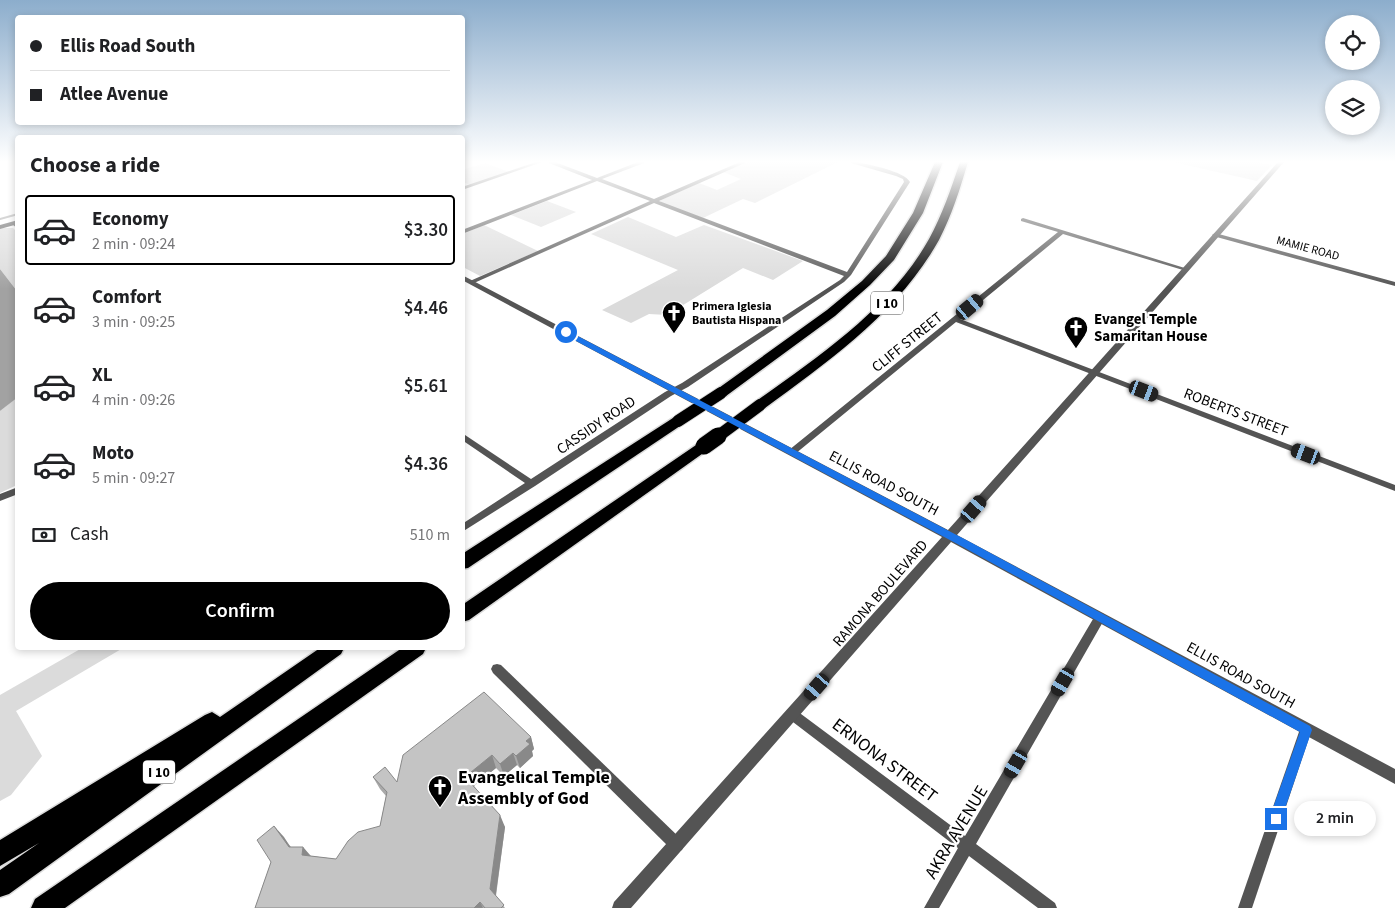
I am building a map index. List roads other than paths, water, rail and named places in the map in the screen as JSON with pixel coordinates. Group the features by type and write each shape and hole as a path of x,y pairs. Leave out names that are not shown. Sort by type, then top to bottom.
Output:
{"highway":[{"name":"I 10","path":"465,561 721,393 831,313 866,283 890,258 921,204"},
{"name":"I 10","path":"465,613 704,446 838,349 885,306 902,287 929,248 950,204"},
{"path":"44,908 413,650"},
{"name":"I 10","path":"0,885 326,653"},
{"path":"0,854 326,653"}],"street":[{"path":"465,231 533,204"},
{"path":"472,282 645,204"},
{"path":"662,204 848,275"},
{"name":"CASSIDY ROAD","path":"465,527 835,286 848,275 893,204"},
{"name":"RAMONA BOULEVARD","path":"620,908 793,715 1184,268 1242,204"},
{"path":"1023,220 1184,268"},
{"path":"0,227 15,224"},
{"name":"CLIFF STREET","path":"792,452 1062,232"},
{"name":"MAMIE ROAD","path":"1215,234 1395,284"},
{"name":"ELLIS ROAD SOUTH","path":"465,278 950,536 1395,777"},
{"name":"ROBERTS STREET","path":"956,320 1395,488"},
{"path":"465,438 532,484"},
{"path":"0,498 15,491"},
{"name":"AKRA AVENUE","path":"931,908 969,846 1100,617"},
{"path":"497,669 677,845"},
{"name":"ERNONA STREET","path":"793,715 1050,908"},
{"path":"1245,908 1306,730"}],"waterway":[{"path":"0,219 15,215"}],"place":[{"name":"Primera Iglesia Bautista Hispana","path":"674,334"},
{"name":"Evangel Temple Samaritan House","path":"1076,349"},
{"name":"Evangelical Temple Assembly of God","path":"440,808"}]}
